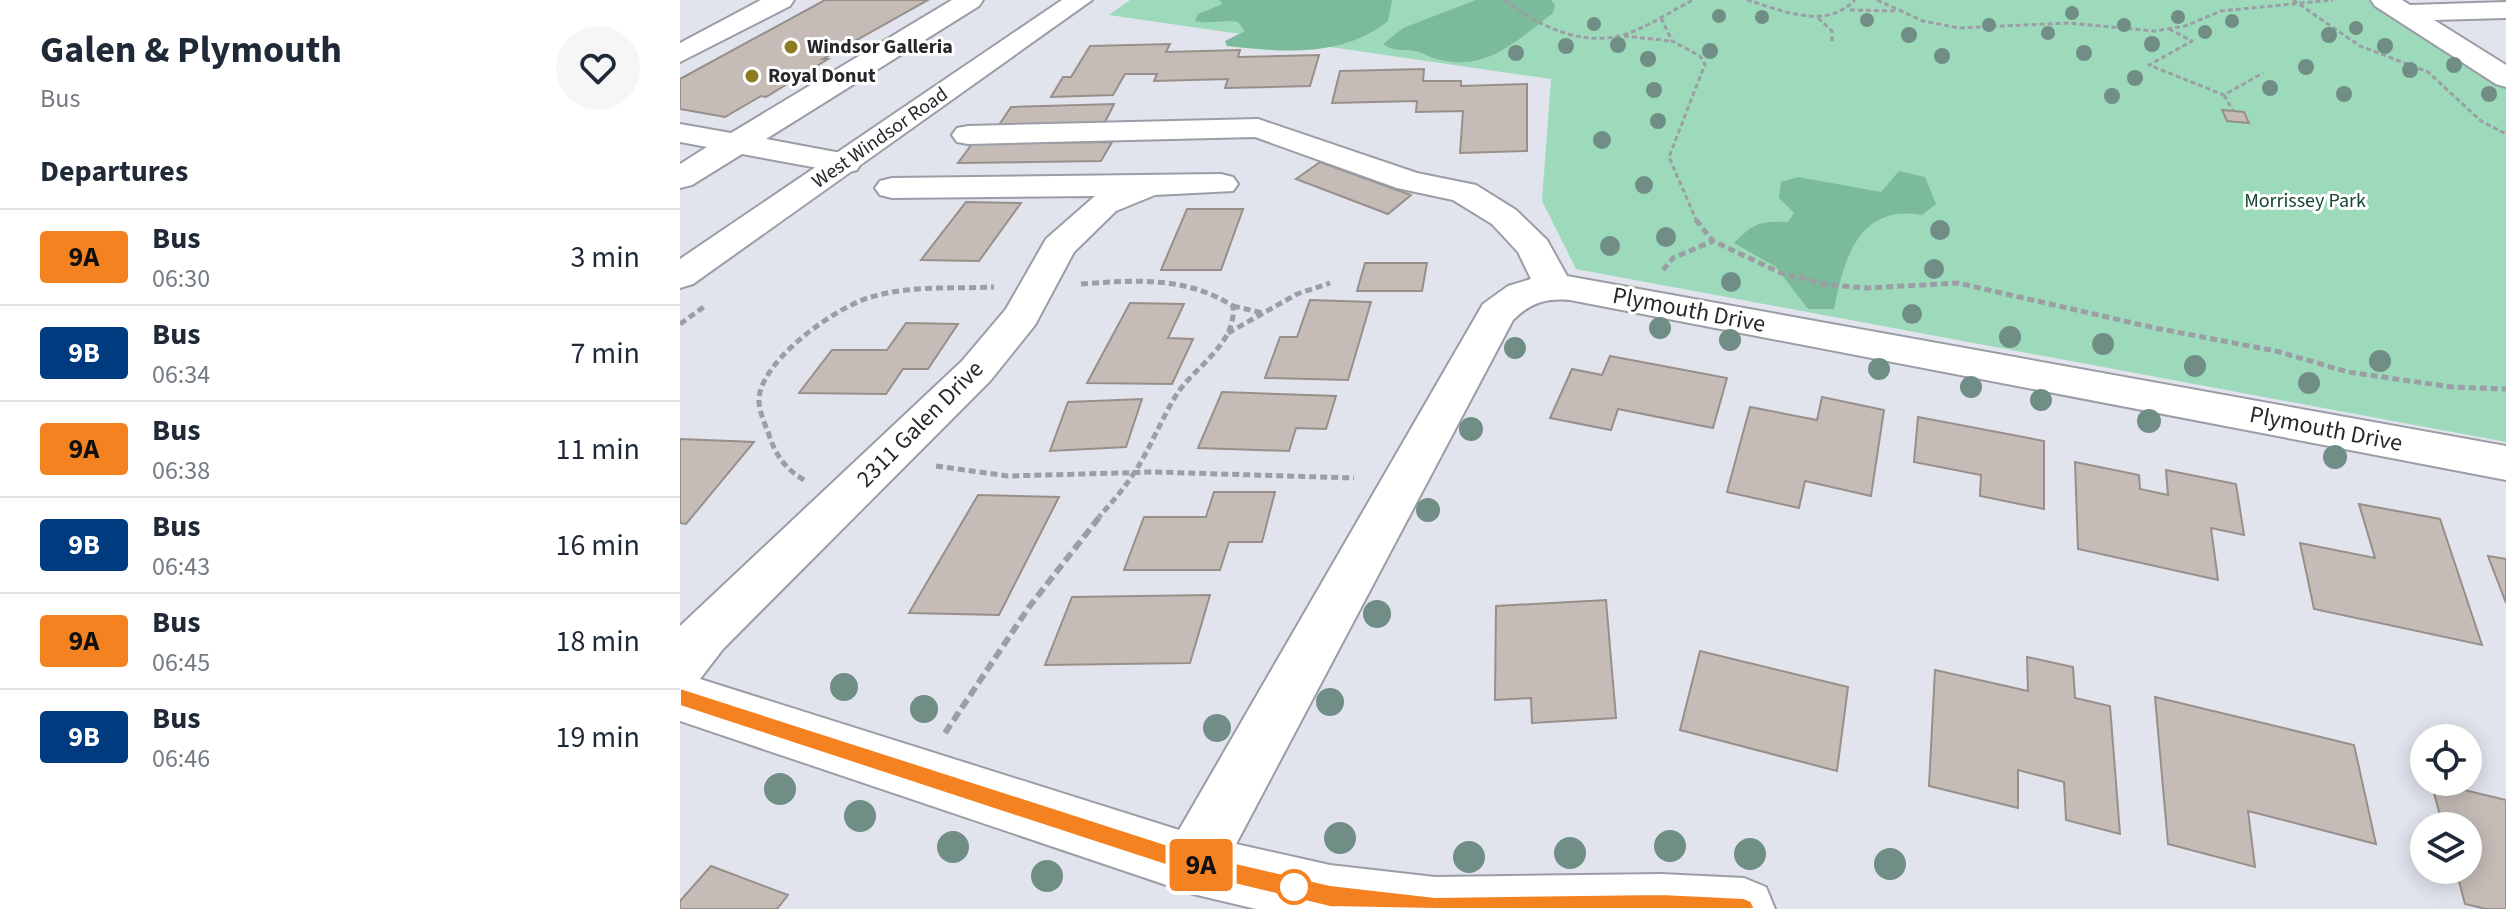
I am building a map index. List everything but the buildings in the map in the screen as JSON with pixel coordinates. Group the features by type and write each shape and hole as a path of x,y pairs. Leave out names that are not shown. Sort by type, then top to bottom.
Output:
{"street":[{"path":"680,54 781,0"},
{"path":"680,178 970,0"},
{"name":"West Windsor Road","path":"680,276 1079,0"},
{"path":"2394,6 2506,10"},
{"path":"2394,6 2506,78"},
{"path":"968,135 1258,128 1409,181 1464,192 1504,217 1534,248 1554,287"},
{"path":"680,133 845,163"},
{"name":"2311 Galen Drive","path":"680,665 705,633 976,371 1021,316 1059,247 1104,204 1152,184"},
{"path":"892,188 1221,184"},
{"name":"Plymouth Drive","path":"1193,864 1497,313 1510,299 1528,291 1554,287 2506,463"},
{"path":"680,697 1193,864 1330,896 1435,908 1661,905 1744,909"}],"path":[{"path":"1505,0 1541,25 1568,34 1672,41 1700,56 1705,64 1669,157 1697,222 1713,241 1781,273 1830,285 1867,288 1958,283 2155,328 2276,351 2361,375 2452,387 2506,389"},
{"path":"1623,36 1693,0"},
{"path":"1747,0 1818,18 1832,31 1832,41"},
{"path":"1849,10 1855,0"},
{"path":"1877,0 1923,21 1959,28 2069,23 2116,30 2168,29 2221,11 2333,0"},
{"path":"2293,0 2360,46 2428,72 2481,121 2506,134"},
{"path":"1818,18 1849,10 1898,11"},
{"path":"1661,18 1672,41"},
{"path":"2168,29 2192,41 2149,65 2224,95 2233,111"},
{"path":"2224,95 2263,73"},
{"path":"1660,275 1673,258 1713,241"},
{"path":"1070,285 1169,282 1221,296 1233,306 1265,313"},
{"path":"1227,333 1297,294 1330,283"},
{"path":"808,482 775,458 759,399 761,389 773,370 807,334 859,300 889,292 1007,287"},
{"path":"944,734 1029,607 1134,473 1177,393 1203,368 1227,333 1234,315 1233,306"},
{"path":"930,464 1008,476 1134,473 1354,478"}],"green space":[{"name":"Morrissey Park","path":"1130,0 2369,0 2506,89 2506,442 1576,269 1542,201 1551,79 1109,15"},
{"path":"1219,0 1392,0 1388,21 1351,41 1311,50 1269,50 1227,46 1225,41 1245,31 1238,22 1195,21 1198,14 1223,4"},
{"path":"1476,0 1551,0 1555,5 1553,13 1514,43 1486,58 1471,62 1437,59 1383,44 1403,28"},
{"path":"1899,171 1925,177 1936,204 1922,215 1901,214 1883,218 1869,226 1850,254 1834,309 1808,309 1776,267 1734,243 1758,225 1788,222 1794,213 1779,198 1781,182 1798,177 1881,192"}],"bus line":[{"name":"9A","path":"680,697 1193,864 1330,896 1435,908 1661,905 1744,909"}],"place":[{"name":"Windsor Galleria","path":"791,47"},
{"name":"Royal Donut","path":"752,76"}]}
